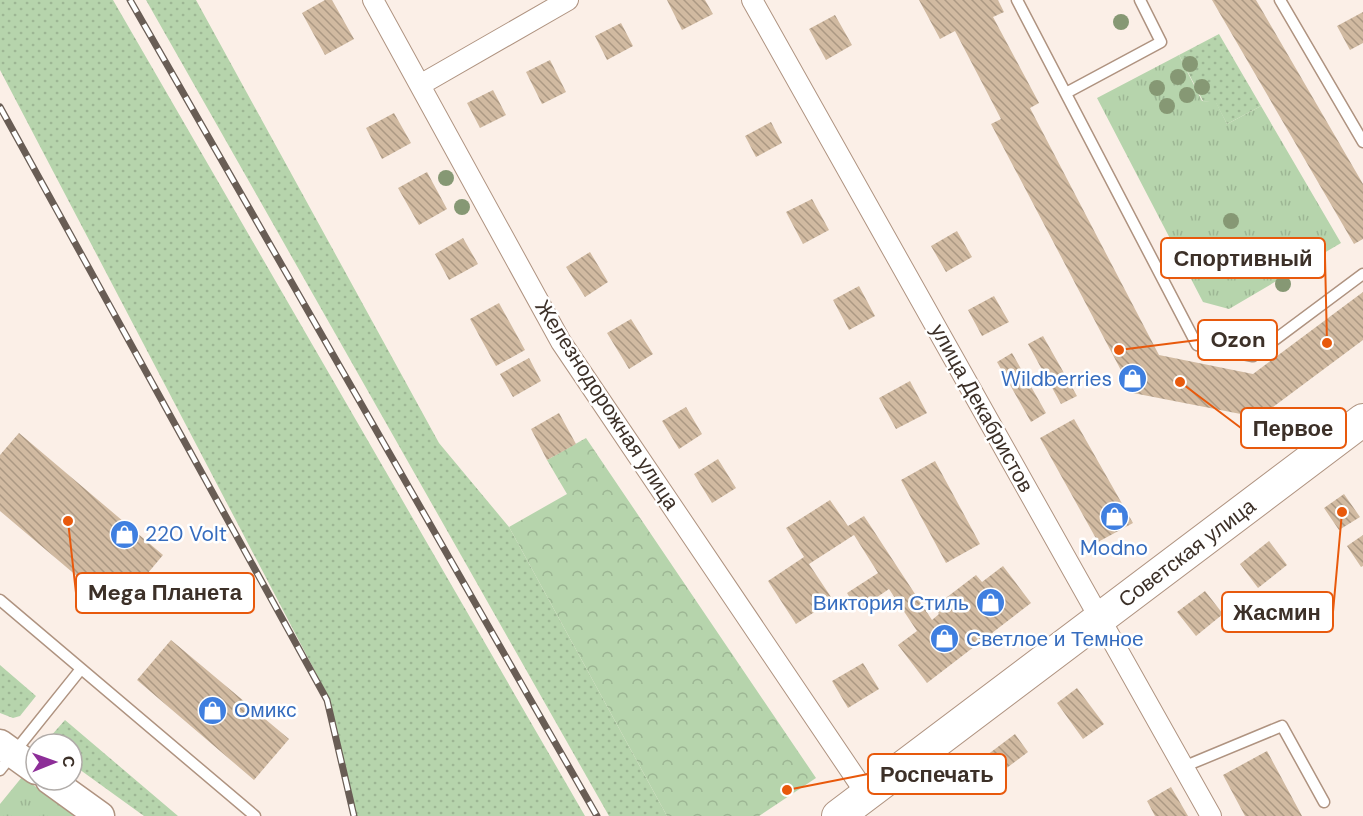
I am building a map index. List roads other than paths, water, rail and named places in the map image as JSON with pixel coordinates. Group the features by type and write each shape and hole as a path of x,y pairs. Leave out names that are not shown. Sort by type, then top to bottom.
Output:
{"main road":[{"name":"Советская улица","path":"838,816 1362,424"}],"street":[{"name":"Железнодорожная улица","path":"373,0 561,342 867,795"},
{"path":"420,85 568,0"},
{"name":"улица Декабристов","path":"752,0 1211,816"},
{"path":"4,756 24,765"},
{"path":"67,792 100,816"}],"lane":[{"path":"1017,0 1197,345 1253,356 1363,274"},
{"path":"1066,93 1161,42 1140,0"},
{"path":"1280,0 1363,142"},
{"path":"0,600 255,816"},
{"path":"4,756 81,669"},
{"path":"1184,766 1282,726 1324,802"}],"railway":[{"path":"130,0 597,816"},
{"path":"0,107 327,700 354,816"}],"place":[{"name":"Спортивный","path":"1327,343"},
{"name":"Ozon","path":"1119,350"},
{"name":"Wildberries","path":"1133,379"},
{"name":"Первое","path":"1180,382"},
{"name":"Жасмин","path":"1342,512"},
{"name":"Modno","path":"1114,517"},
{"name":"Mega Планета","path":"68,521"},
{"name":"220 Volt","path":"124,534"},
{"name":"Виктория Стиль","path":"990,603"},
{"name":"Светлое и Темное","path":"945,639"},
{"name":"Омикс","path":"213,710"},
{"name":"Роспечать","path":"787,790"}]}
